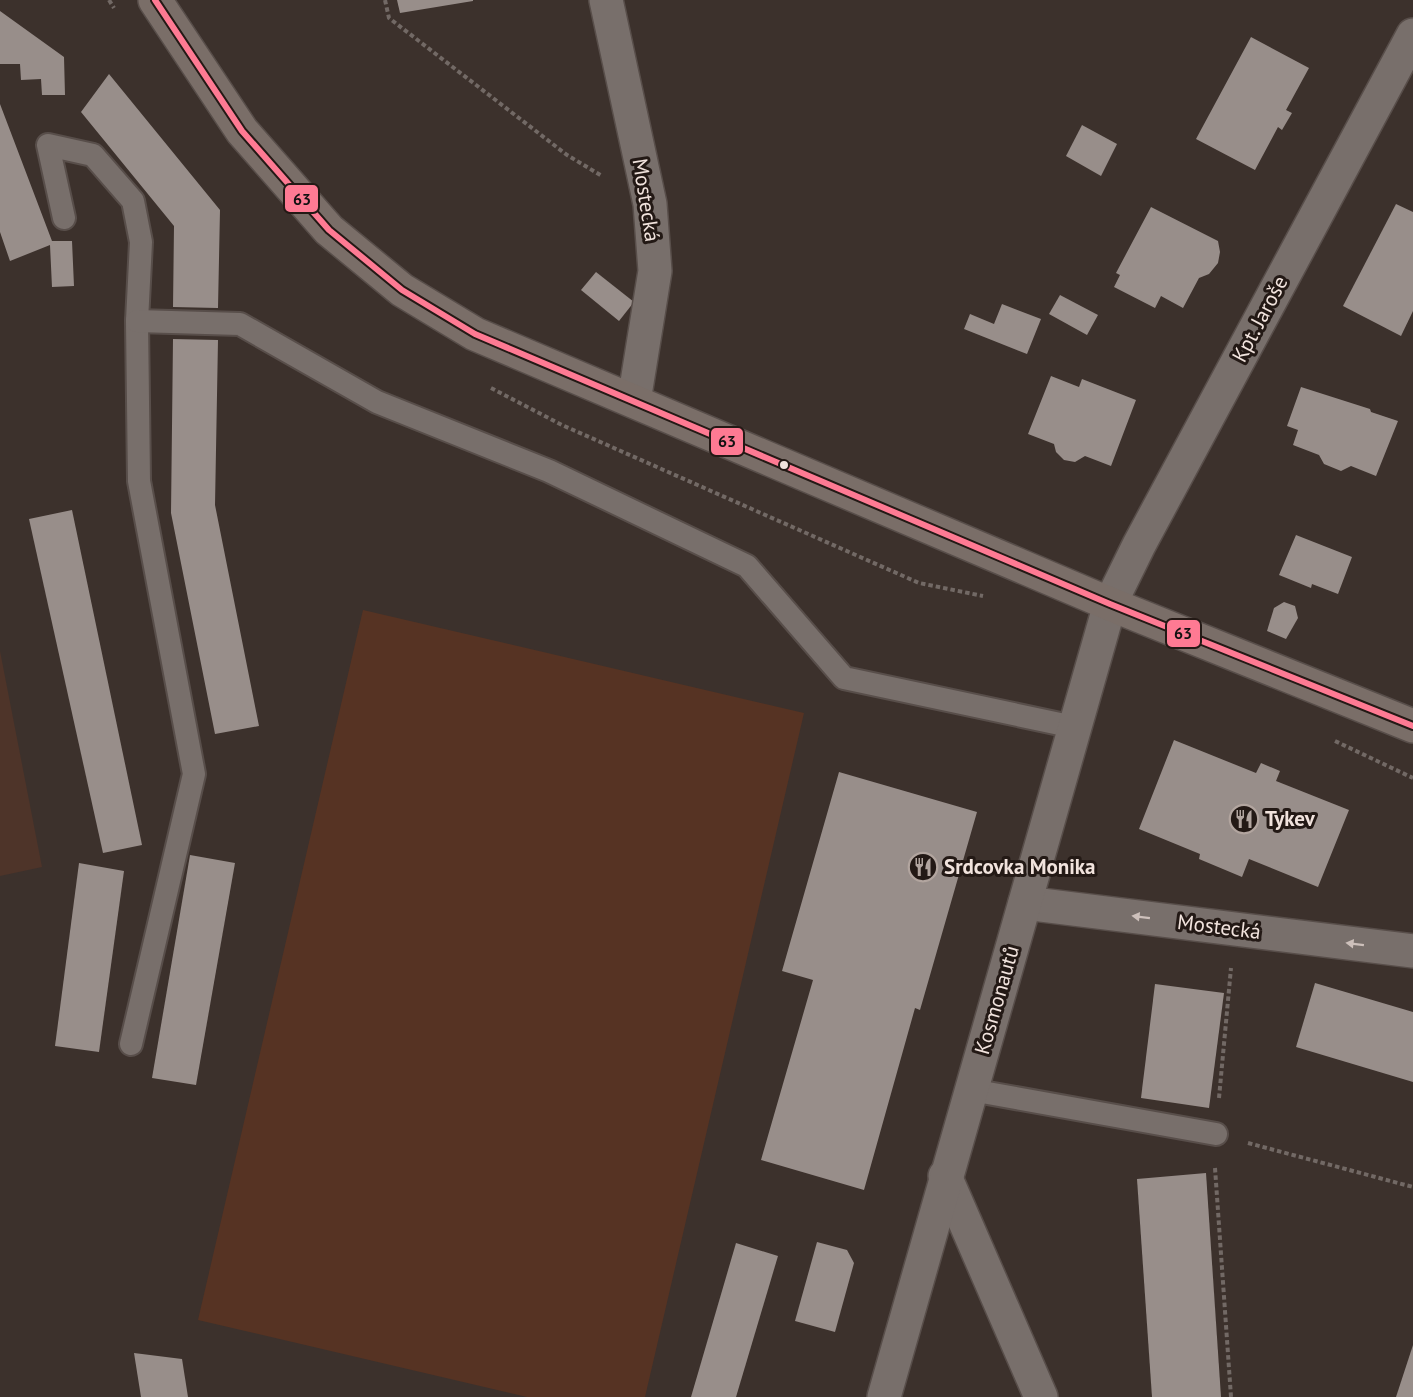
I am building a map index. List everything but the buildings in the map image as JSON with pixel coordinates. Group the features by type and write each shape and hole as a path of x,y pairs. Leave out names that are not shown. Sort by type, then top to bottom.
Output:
{"street":[{"path":"155,0 242,131 329,230 402,290 475,334 1110,604 1413,726"},
{"name":"Mostecká","path":"606,0 650,204 655,271 634,401"},
{"name":"Kpt. Jaroše","path":"1110,604 1139,545 1413,35"},
{"name":"Kosmonautů","path":"884,1397 945,1176 1110,604"},
{"name":"Mostecká","path":"1025,903 1413,951"},
{"path":"945,1176 1041,1397"}],"lane":[{"path":"64,218 48,145 93,155 133,201 141,242 137,321 139,481 194,774 131,1044"},
{"path":"137,321 240,324 377,402 549,471 747,566 844,678 1074,727"},
{"path":"971,1090 1216,1134"}],"path":[{"path":"385,0 389,18 567,154 650,204"},
{"path":"1324,736 1413,778"},
{"path":"1216,1134 1413,1187"}],"shaded area":[{"path":"363,610 804,713 645,1397 527,1397 198,1320"},
{"path":"0,651 42,867 0,876"}],"transit line":[{"name":"63","path":"155,0 242,131 329,230 402,290 475,334 1110,604 1413,726"}],"place":[{"name":"Tykev","path":"1244,819"},
{"name":"Srdcovka Monika","path":"923,867"}]}
